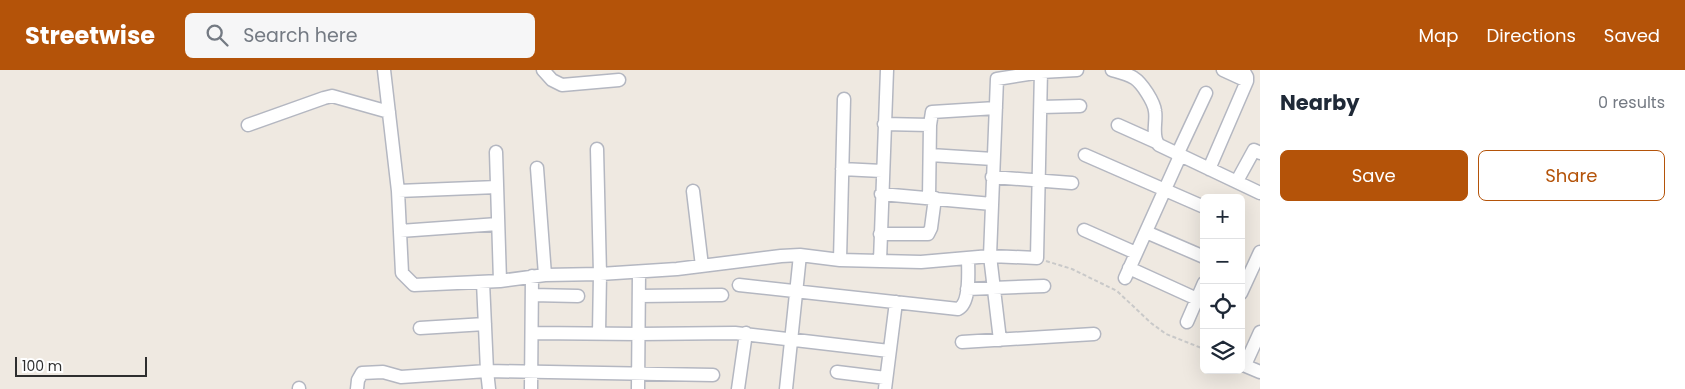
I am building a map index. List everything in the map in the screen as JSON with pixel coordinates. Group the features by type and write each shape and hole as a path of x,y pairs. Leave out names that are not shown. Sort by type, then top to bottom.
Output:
{"street":[{"path":"384,70 398,191 402,273 414,285 500,281 546,275 639,272 800,255 840,260 921,262 990,256 1037,258 1041,71"},
{"path":"543,70 552,80 562,85 619,80"},
{"path":"880,261 887,70"},
{"path":"1000,340 990,256 997,74 1077,70"},
{"path":"1112,70 1135,78 1151,98 1156,111 1156,142"},
{"path":"1209,169 1245,75 1223,70"},
{"path":"1197,299 1127,273 1165,190 1206,92"},
{"path":"248,125 332,96 389,112"},
{"path":"840,260 844,99"},
{"path":"1041,107 1080,106"},
{"path":"880,234 928,234 931,228 930,125 931,116 935,110 996,108"},
{"path":"884,124 930,125"},
{"path":"1118,125 1156,142 1179,156 1237,181 1260,194"},
{"path":"597,149 600,274 599,333"},
{"path":"1237,181 1254,150 1260,153"},
{"path":"496,152 500,281"},
{"path":"930,155 993,159"},
{"path":"1085,155 1200,205"},
{"path":"537,168 546,275"},
{"path":"842,169 882,171"},
{"path":"992,177 1072,183"},
{"path":"398,191 497,187"},
{"path":"693,191 702,266"},
{"path":"881,194 992,204"},
{"path":"400,230 498,224"},
{"path":"1084,230 1136,254"},
{"path":"1146,232 1200,254"},
{"path":"1245,284 1260,252"},
{"path":"786,389 800,255"},
{"path":"739,285 958,309 965,303 968,258"},
{"path":"638,389 639,272"},
{"path":"531,389 532,276"},
{"path":"483,282 489,389"},
{"path":"1187,322 1204,284"},
{"path":"967,289 1044,286"},
{"path":"532,295 578,296"},
{"path":"639,296 722,295"},
{"path":"837,372 885,384 896,302"},
{"path":"420,328 485,324"},
{"path":"1245,361 1260,332"},
{"path":"532,333 746,334 889,351"},
{"path":"738,389 746,334"},
{"path":"962,342 1094,334"},
{"path":"1245,366 1260,372"},
{"path":"357,389 358,380 362,373 383,372 401,377 487,370 713,375"}],"path":[{"path":"1037,258 1072,269 1116,291 1166,334 1200,347"}]}
